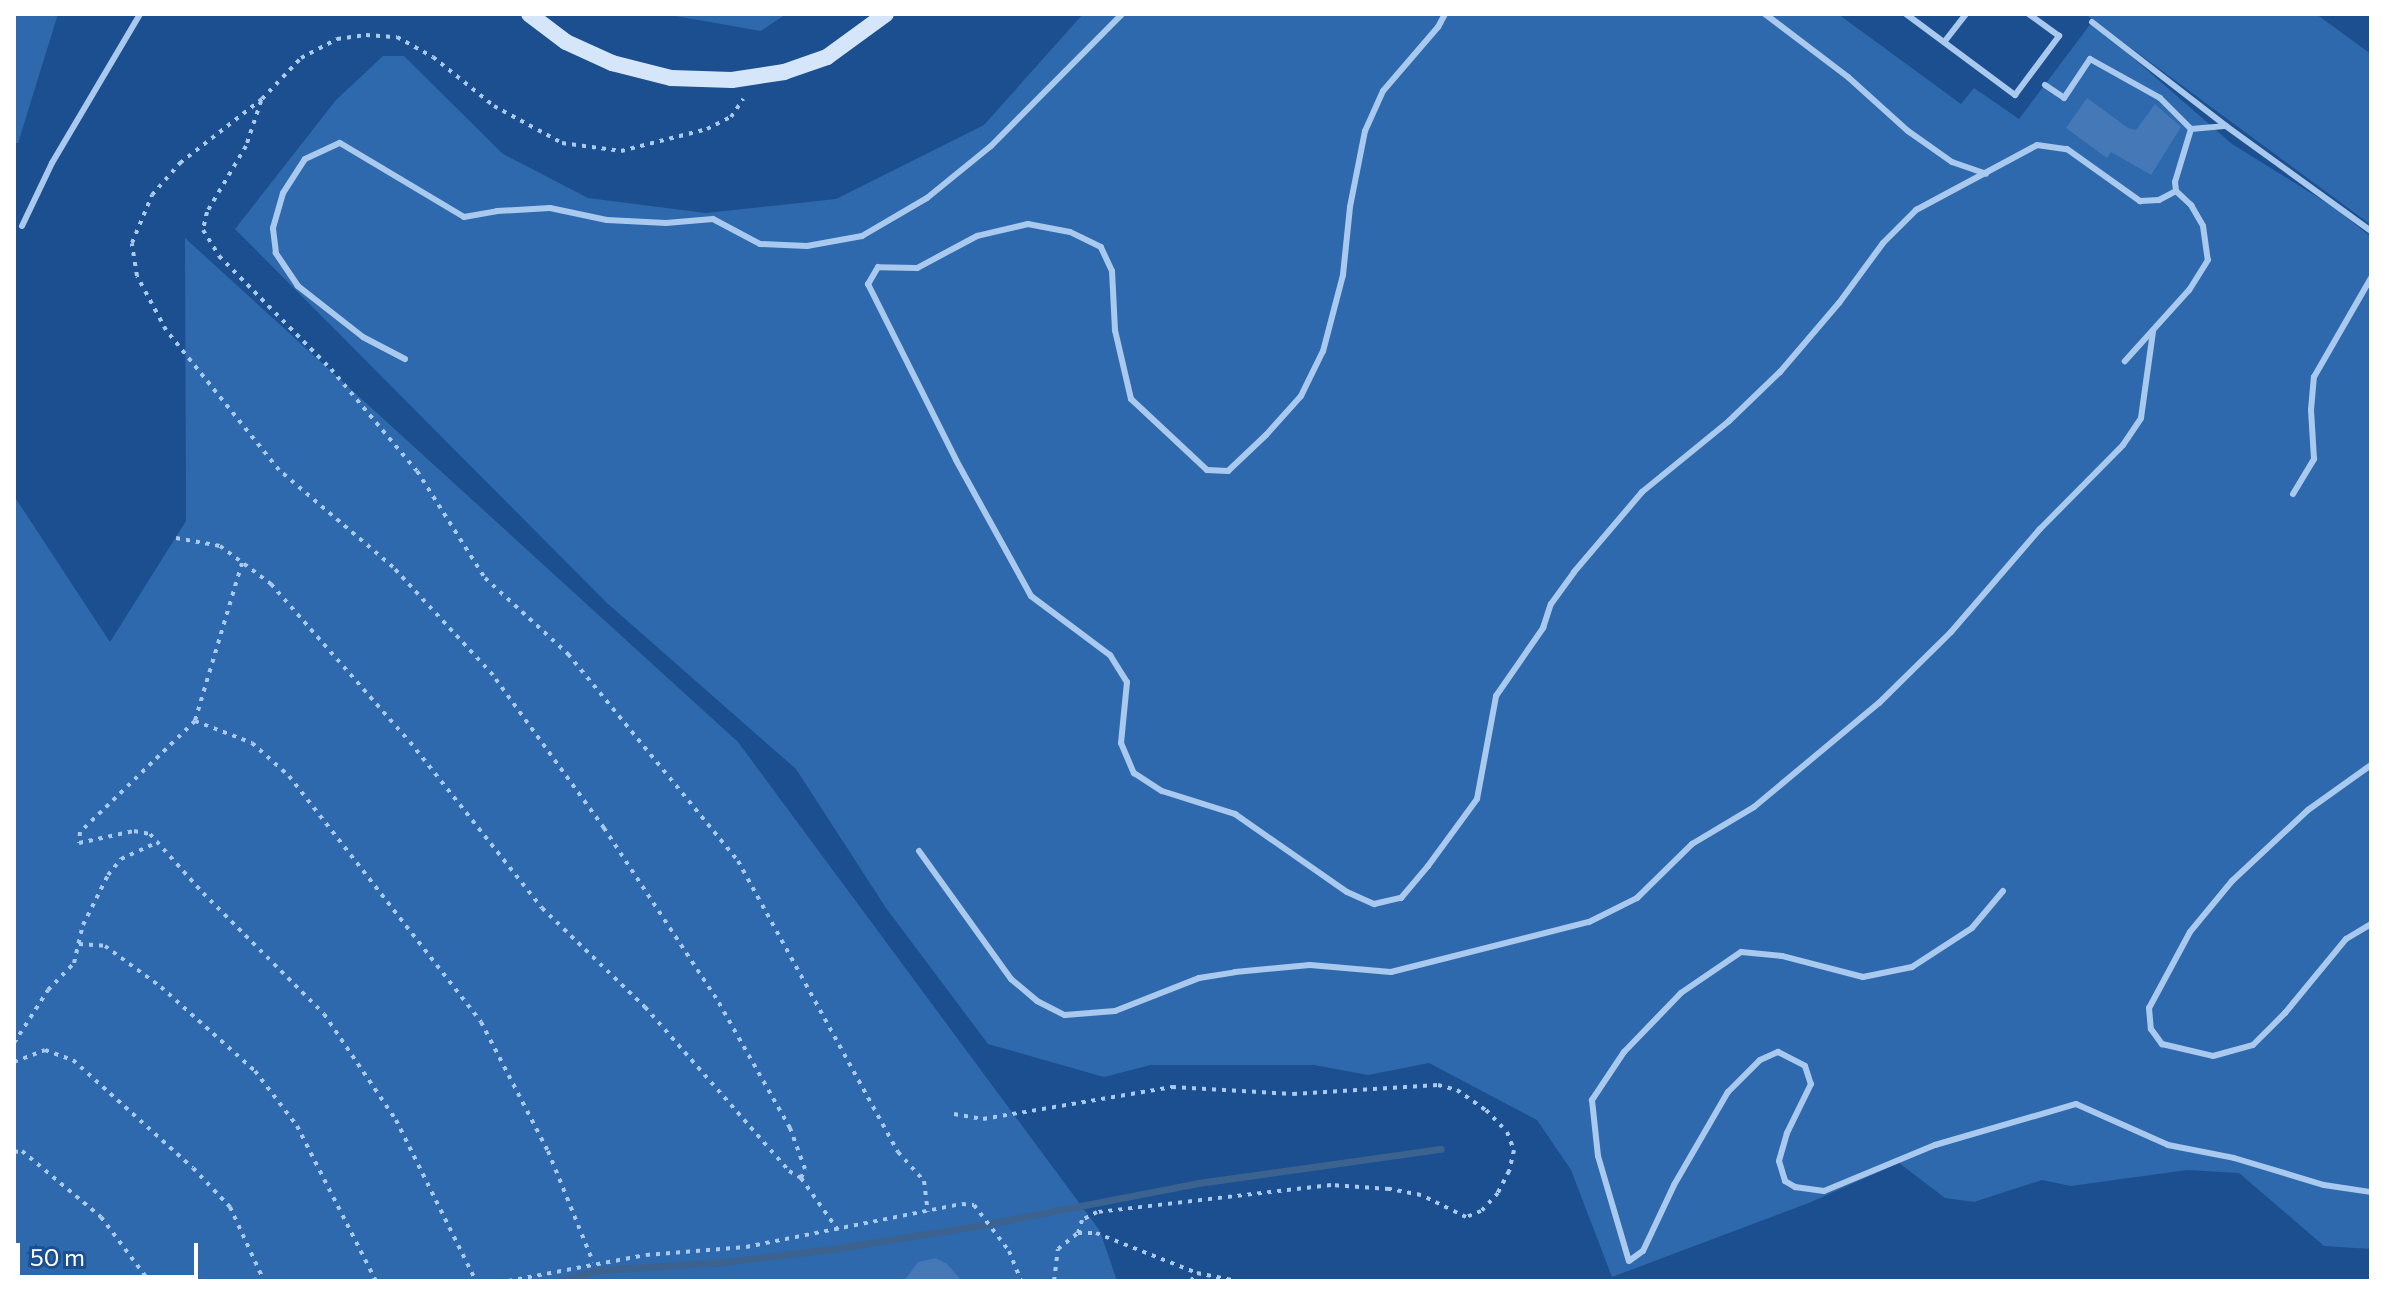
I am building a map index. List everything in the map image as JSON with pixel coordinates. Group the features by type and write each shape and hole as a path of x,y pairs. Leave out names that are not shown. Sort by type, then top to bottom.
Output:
{"street":[{"path":"529,14 566,42 612,63 671,78 732,80 784,72 827,57 886,14"}],"lane":[{"path":"22,226 52,163 140,14"},
{"path":"405,359 363,337 298,286 276,253 273,228 283,193 305,159 340,143 464,217 497,211 550,208 607,220 666,223 713,219 760,244 807,246 862,236 927,198 991,146 1122,14"},
{"path":"1445,14 1438,27 1383,91 1365,131 1350,207 1343,275 1323,351 1301,396 1228,471 1207,470 1131,399 1115,330 1112,271 1101,247 1070,232 1028,224 977,236 917,268 878,267 868,284 956,460 1031,596 1110,655 1127,682 1121,743 1134,773 1162,791 1235,814 1347,892 1374,904 1401,898 1477,799 1496,696 1543,628 1551,604 1574,572 1642,492 1729,421 1780,372 1839,303 1883,243 1916,210 2037,145 2067,149 2140,201 2159,200 2176,191"},
{"path":"1765,14 1848,77 1908,131 1952,162 1986,174"},
{"path":"1906,14 2015,95 2059,36 2029,14"},
{"path":"1945,41 1966,14"},
{"path":"2092,22 2226,126 2371,231"},
{"path":"2045,85 2064,98 2090,59 2160,98 2191,129 2226,126"},
{"path":"2176,191 2180,160 2191,129"},
{"path":"2125,361 2189,290 2208,260 2203,226 2191,205 2176,191"},
{"path":"2293,494 2314,459 2311,410 2314,377 2371,278"},
{"path":"919,851 1011,979 1037,1001 1065,1015 1115,1011 1199,978 1235,972 1310,965 1391,972 1589,922 1637,898 1692,844 1754,807 1879,703 1951,632 2040,529 2123,445 2141,418 2153,331"},
{"path":"2371,765 2308,810 2232,881 2190,932 2149,1008 2151,1029 2162,1044 2213,1056 2253,1045 2285,1013 2346,939 2371,924"},
{"path":"2003,891 1972,928 1912,967 1863,977 1782,956 1741,952 1681,993 1624,1052 1592,1100 1598,1156 1629,1261 1643,1251 1674,1185 1728,1092 1760,1060 1778,1052 1805,1066 1811,1084 1787,1133 1779,1161 1785,1181 1795,1187 1824,1191 1935,1145 2076,1104 2168,1145 2234,1158 2324,1185 2371,1192"}],"path":[{"path":"760,76 731,117 707,129 621,151 562,143 494,106 433,57 397,37 366,35 337,39 301,58 262,99 180,163 152,195 132,243 137,276 166,330 279,470 393,567 493,675 604,828 716,998 790,1128 805,1169 801,1178"},
{"path":"262,99 246,146 207,212 203,230 219,256 331,369 417,471 485,578 568,654 738,861 898,1152 924,1181 928,1212"},
{"path":"176,538 220,546 271,584 410,742 542,908 645,1007 789,1171 801,1178 838,1230"},
{"path":"242,563 195,721 80,832 79,843 134,831 150,834 203,893 324,1014 396,1120 476,1281"},
{"path":"195,721 252,743 289,776 481,1022 548,1151 593,1262"},
{"path":"14,1043 48,990 74,963 83,925 108,875 121,859 158,842"},
{"path":"79,944 105,946 161,987 255,1071 297,1126 376,1281"},
{"path":"14,1062 45,1050 73,1060 193,1168 230,1207 264,1281"},
{"path":"954,1114 983,1119 1172,1087 1293,1094 1438,1085 1457,1090 1486,1110 1507,1132 1514,1150 1509,1171 1498,1193 1481,1211 1466,1217 1421,1195 1389,1189 1331,1185 1097,1212 1082,1220 1078,1233 1058,1249 1054,1281"},
{"path":"14,1152 22,1151 101,1217 149,1281"},
{"path":"508,1281 593,1262 746,1247 962,1204 974,1205 1009,1251 1021,1281"},
{"path":"1078,1233 1096,1233 1197,1273 1226,1276 1237,1281"},
{"path":"1191,1281 1197,1273"}],"shaded area":[{"path":"14,14 58,14 18,143 14,143"},
{"path":"664,14 786,14 761,31"},
{"path":"1083,14 1838,14 1961,104 1974,88 2019,119 2092,22 2232,144 2335,208 2371,237 2371,1249 2324,1246 2239,1173 2187,1170 2071,1186 2042,1180 1974,1202 1945,1198 1899,1163 1811,1202 1612,1277 1571,1170 1537,1120 1429,1063 1368,1075 1314,1065 1151,1065 1104,1077 988,1044 886,908 796,769 607,603 235,229 336,100 383,56 404,56 503,154 588,198 706,213 836,199 984,125"},
{"path":"2085,14 2316,14 2371,54 2371,225"},
{"path":"185,238 738,742 1100,1231 1117,1281 14,1281 14,496 110,642 186,521"}],"building":[{"path":"2087,98 2128,128 2136,130 2155,104 2181,127 2151,175 2111,152 2107,158 2066,128"},
{"path":"936,1258 947,1264 962,1281 904,1281 918,1262"}],"waterway":[{"path":"560,1281 598,1270 715,1263 833,1249 977,1226 1198,1183 1441,1149"}]}
